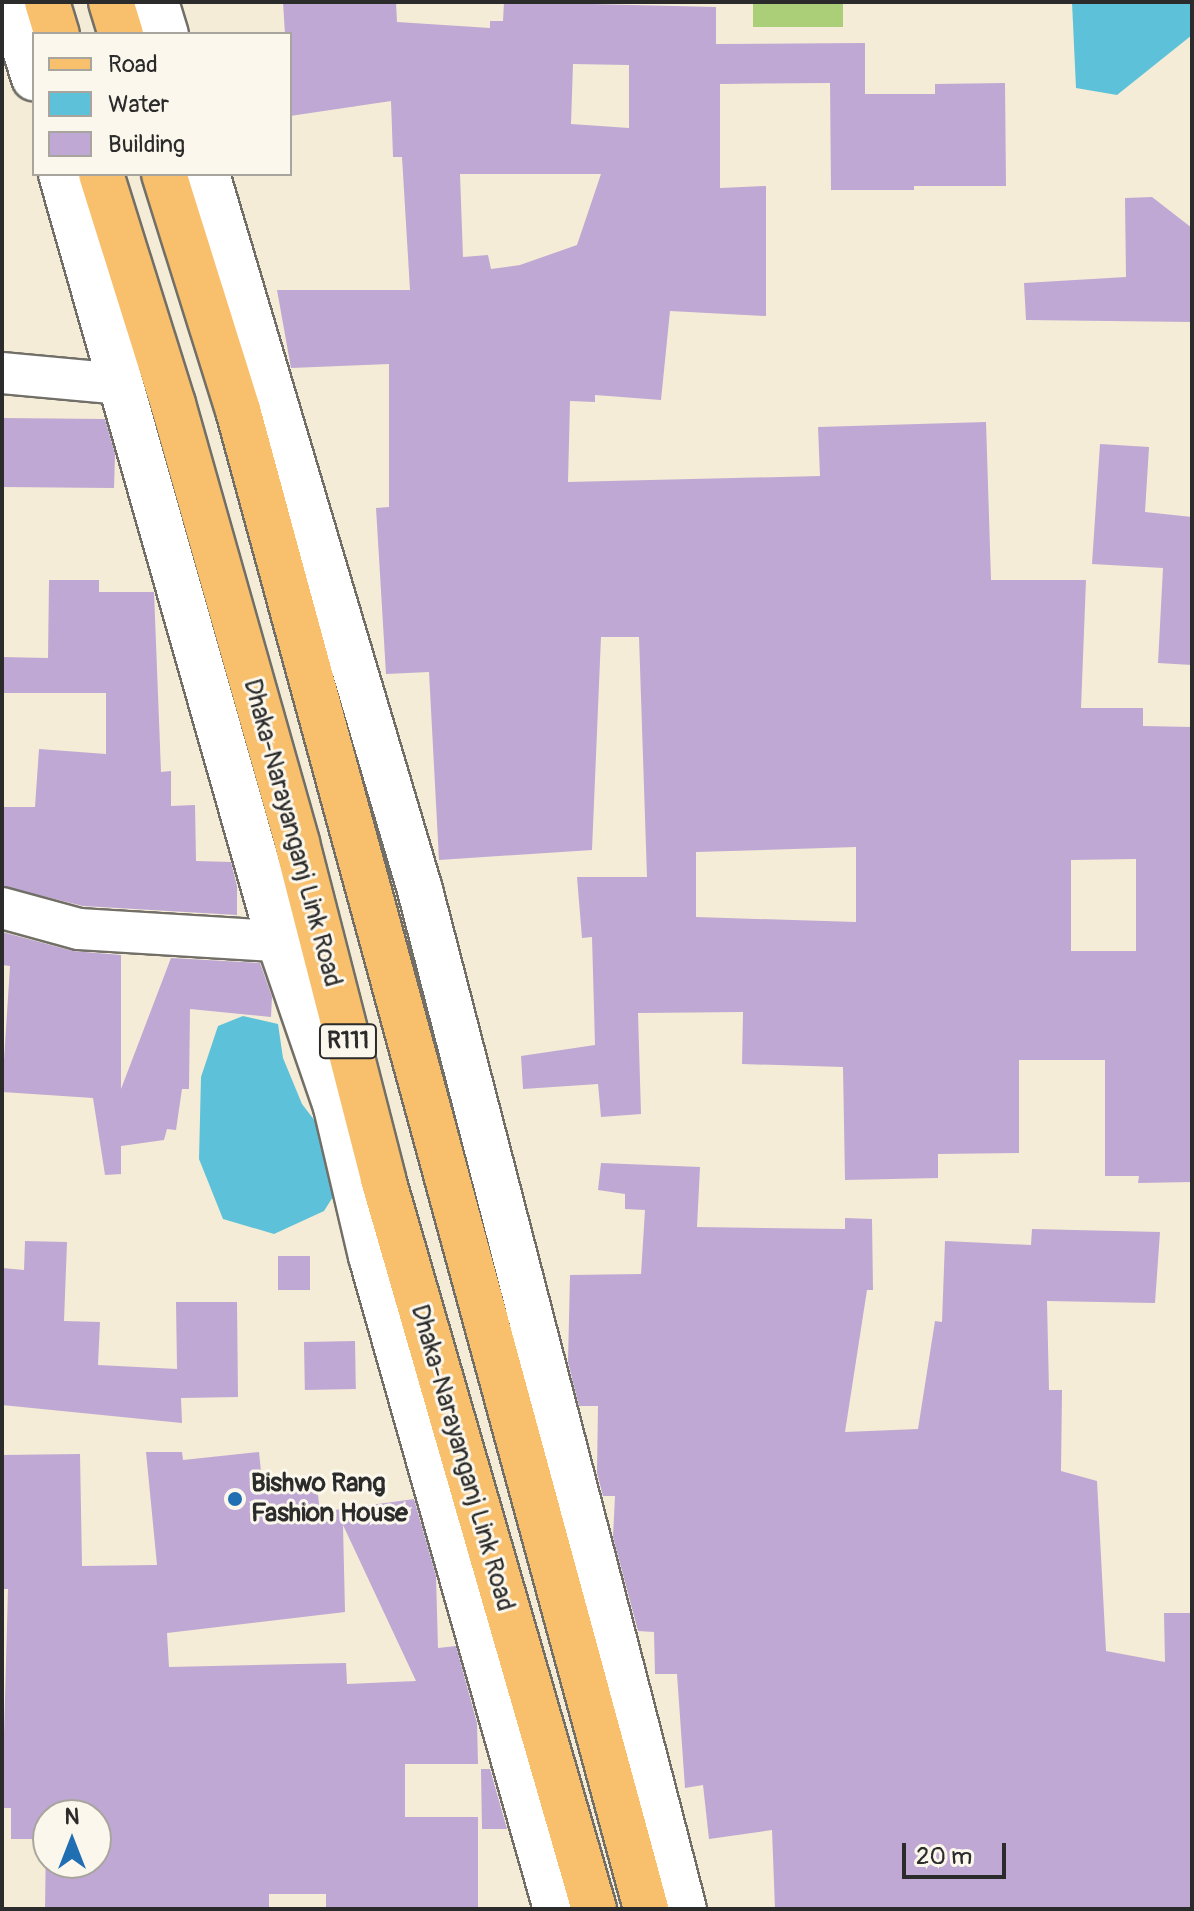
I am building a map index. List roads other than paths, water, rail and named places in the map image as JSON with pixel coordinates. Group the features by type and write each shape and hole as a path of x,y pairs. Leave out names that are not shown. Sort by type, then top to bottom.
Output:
{"main road":[{"path":"47,2 56,32"},
{"path":"111,2 120,32"},
{"name":"Dhaka-Narayanganj Link Road","path":"102,176 173,404 323,943 553,1838 594,1909"},
{"name":"R111","path":"165,176 238,410 639,1811 658,1908"}],"street":[{"path":"10,2 32,72"},
{"path":"156,2 165,32"},
{"path":"62,176 279,941 336,1107 371,1256 553,1838 556,1909"},
{"path":"208,176 420,890 639,1811"},
{"path":"2,373 121,384"},
{"path":"2,908 79,929 323,943"}],"water":[{"path":"1072,2 1192,2 1192,35 1117,95 1076,88"},
{"path":"243,1016 278,1024 283,1058 302,1104 315,1121 337,1125 343,1181 324,1211 274,1234 223,1219 199,1159 201,1077 218,1026"}],"place":[{"name":"Bishwo Rang Fashion House","path":"235,1499"}]}
